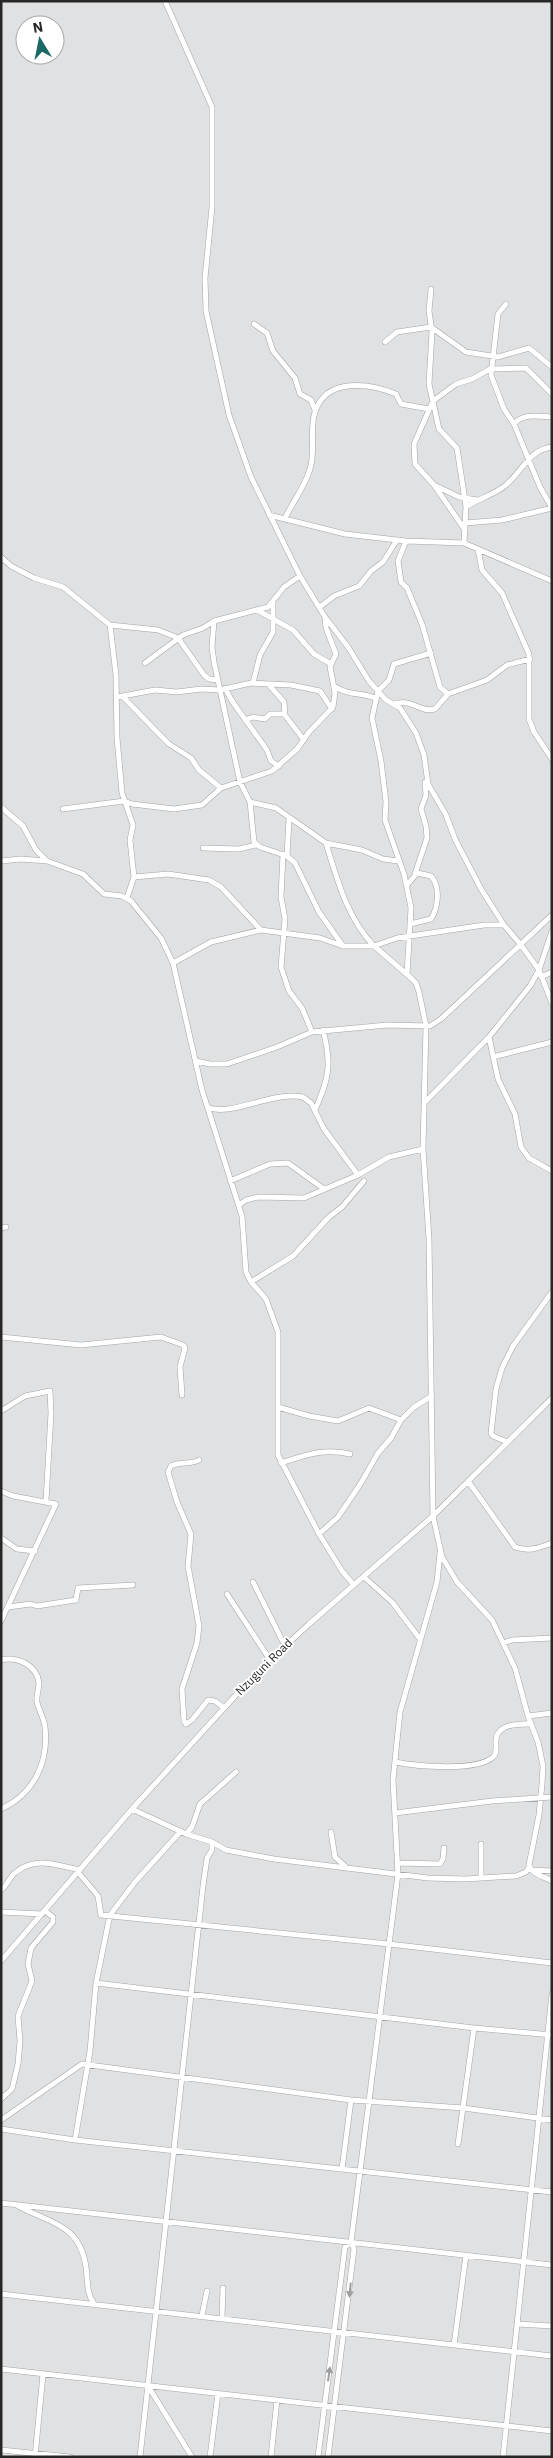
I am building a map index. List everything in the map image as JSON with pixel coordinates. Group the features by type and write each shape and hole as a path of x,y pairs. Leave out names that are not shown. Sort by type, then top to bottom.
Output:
{"street":[{"path":"165,1 212,107 212,207 205,278 206,311 229,415 251,477 300,576 325,617 378,691 386,700 400,708 416,732 424,755 426,795 421,809 427,836 415,874 406,885"},
{"path":"431,289 428,311 431,327 429,384 439,429 457,448 466,499 464,543"},
{"path":"466,523 502,520 552,508 527,459 514,424 495,389 490,369 498,314 506,304"},
{"path":"254,324 267,333 273,351 295,378 300,394 313,402 315,410 310,468 285,518"},
{"path":"385,342 397,332 431,327 464,351 500,356 529,348 552,366"},
{"path":"464,531 434,485 418,468 413,457 414,444 433,401 456,384 472,379 490,369 524,367 552,394"},
{"path":"315,410 335,389 352,385 374,387 394,393 401,404 429,409"},
{"path":"514,424 518,420 527,417 552,417"},
{"path":"466,507 506,485 527,459 543,449 552,447"},
{"path":"434,485 466,499 477,500"},
{"path":"269,515 345,534 406,541 464,543 552,581"},
{"path":"452,542 464,531"},
{"path":"320,606 334,596 359,586 371,571 383,562 397,540"},
{"path":"406,541 398,561 401,582 406,588 419,617 440,687 448,694"},
{"path":"478,549 482,570 502,593 530,659 529,719 534,732 552,759"},
{"path":"1,558 11,566 34,578 63,587 110,625 158,630 178,638 204,675 209,679 218,680"},
{"path":"146,663 178,638 214,621 268,607 284,587 300,576"},
{"path":"253,683 260,655 273,632 273,601"},
{"path":"257,610 293,630 314,654 331,664"},
{"path":"63,810 124,801 132,804 174,809 202,805 221,788 268,773 279,766 297,749 332,709 335,696 331,664 336,654 326,628 325,617"},
{"path":"214,621 212,648 218,680 267,750 272,761 279,766"},
{"path":"110,625 120,697 117,743 124,801 133,822 130,840 134,877 128,898"},
{"path":"407,974 411,908 406,885 385,820 386,802 381,761 372,718 375,698 378,691 389,680 395,663 431,653"},
{"path":"394,704 409,702 425,710 431,710 442,703 448,694 487,680 507,665 530,659"},
{"path":"120,697 155,690 177,692 223,689 253,683 288,685 317,690 322,692 332,709"},
{"path":"269,685 284,702 285,715 304,740"},
{"path":"334,686 345,693 375,698"},
{"path":"223,689 240,782 250,802 253,838 256,845"},
{"path":"120,697 174,749 191,758 199,770 221,788"},
{"path":"245,720 253,717 265,719 270,714 285,715"},
{"path":"426,776 481,889 504,925 539,970 552,1003"},
{"path":"250,802 276,808 326,843 362,850 382,859 398,861"},
{"path":"1,806 23,826 36,850 47,861"},
{"path":"289,818 281,897 285,920 284,950 281,961 282,972 289,991 302,1008 312,1032"},
{"path":"326,843 353,919 361,932 374,946 416,983 426,1026 423,1149 429,1239 433,1516 440,1552 437,1582 420,1639 418,1653 403,1695 395,1762 398,1874 351,2242 354,2250 328,2457"},
{"path":"203,848 239,849 256,845 285,855 295,863 309,888 318,912 344,946"},
{"path":"1,861 21,859 47,861 90,878 104,894 128,898 160,938 173,963 202,1090 210,1108 243,1220 246,1272 251,1282 266,1299 278,1332 277,1449 319,1534 342,1571 354,1585"},
{"path":"410,924 429,920 436,909 436,892 433,878 421,873 415,874"},
{"path":"134,877 168,874 209,880 221,887 261,930"},
{"path":"196,1061 210,1064 227,1064 277,1047 312,1032 323,1030 387,1025 430,1026 441,1019 552,915"},
{"path":"173,963 211,942 261,930 320,938 344,946 374,946 410,936 484,925 504,925"},
{"path":"425,1102 489,1037 530,986 539,970 552,931"},
{"path":"541,977 552,972"},
{"path":"314,1110 327,1080 329,1056 323,1030"},
{"path":"489,1037 498,1079 515,1114 521,1147 529,1158 552,1171"},
{"path":"493,1057 552,1042"},
{"path":"210,1108 220,1110 260,1100 298,1096 308,1099 324,1128 358,1174"},
{"path":"239,1205 246,1200 258,1197 299,1199 358,1174 389,1157 423,1149"},
{"path":"230,1181 270,1164 288,1163 324,1189"},
{"path":"251,1282 293,1256 329,1217 342,1208 364,1181"},
{"path":"507,1442 493,1436 491,1433 499,1374 513,1346 552,1292"},
{"path":"1,1337 80,1345 161,1337 168,1339 185,1348 180,1367 182,1395"},
{"path":"1,1411 25,1396 50,1391 51,1413 46,1501"},
{"path":"319,1534 338,1517 401,1420 414,1407 432,1396"},
{"name":"Nzuguni Road","path":"1,1961 132,1809 270,1660 433,1516 552,1398"},
{"path":"278,1407 309,1416 338,1421 369,1408 401,1420"},
{"path":"282,1462 324,1451 336,1450 350,1454"},
{"path":"199,1460 179,1462 171,1466 168,1472 177,1502 191,1534 188,1566 199,1626 197,1644 182,1689 184,1721 186,1724 192,1720 208,1700 215,1701 224,1708"},
{"path":"468,1481 516,1547 524,1550 541,1548 552,1543"},
{"path":"1,1491 16,1497 56,1504 1,1621"},
{"path":"1,1538 17,1549 35,1551"},
{"path":"440,1552 457,1582 492,1620 516,1671 528,1716 538,1742 543,1766 539,1815 529,1856 530,1868"},
{"path":"364,1577 392,1602 420,1639"},
{"path":"252,1582 285,1646"},
{"path":"8,1607 31,1604 38,1606 76,1600 78,1588 133,1585"},
{"path":"227,1594 270,1660"},
{"path":"503,1643 512,1640 552,1638"},
{"path":"1,1660 15,1659 26,1664 35,1673 39,1683 37,1700 43,1718 46,1742 41,1763 30,1789 21,1798 1,1809"},
{"path":"528,1716 552,1713"},
{"path":"395,1762 414,1766 459,1767 481,1762 495,1755 496,1737 505,1727 531,1723"},
{"path":"75,2140 96,1983 110,1915 136,1882 184,1832 192,1827 200,1804 236,1772"},
{"path":"395,1813 492,1801 552,1798"},
{"path":"132,1809 212,1842 226,1850 274,1859 428,1878 516,1876 530,1868"},
{"path":"330,1832 336,1857 347,1868"},
{"path":"140,2457 205,1871 207,1858 212,1850 212,1842"},
{"path":"481,1844 481,1878"},
{"path":"399,1863 440,1864 443,1859 444,1848"},
{"path":"1,1890 8,1885 16,1872 34,1862 79,1871 98,1896 99,1914 104,1916 200,1924 552,1963"},
{"path":"530,1868 552,1871"},
{"path":"530,1868 552,1881"},
{"path":"1,1912 43,1912 53,1917 53,1922 31,1948 28,1964 32,1982 18,2016 20,2041 18,2064 12,2090 1,2099"},
{"path":"96,1983 474,2028 550,2035"},
{"path":"503,2457 539,2118 550,2035 552,1994"},
{"path":"458,2144 474,2028"},
{"path":"1,2120 76,2067 86,2065 351,2100 463,2108 552,2120"},
{"path":"342,2169 351,2100"},
{"path":"1,2129 75,2140 552,2192"},
{"path":"1,2203 552,2265"},
{"path":"16,2204 63,2226 79,2241 86,2264 87,2292 94,2304"},
{"path":"318,2457 345,2247 351,2242"},
{"path":"454,2345 466,2255"},
{"path":"222,2318 224,2288"},
{"path":"202,2316 207,2291"},
{"path":"1,2294 552,2356"},
{"path":"517,2324 552,2326"},
{"path":"1,2369 552,2431"},
{"path":"35,2455 43,2374"},
{"path":"148,2385 192,2457"},
{"path":"210,2457 218,2393"},
{"path":"270,2457 277,2400"},
{"path":"1,2450 35,2455 70,2457"}]}
